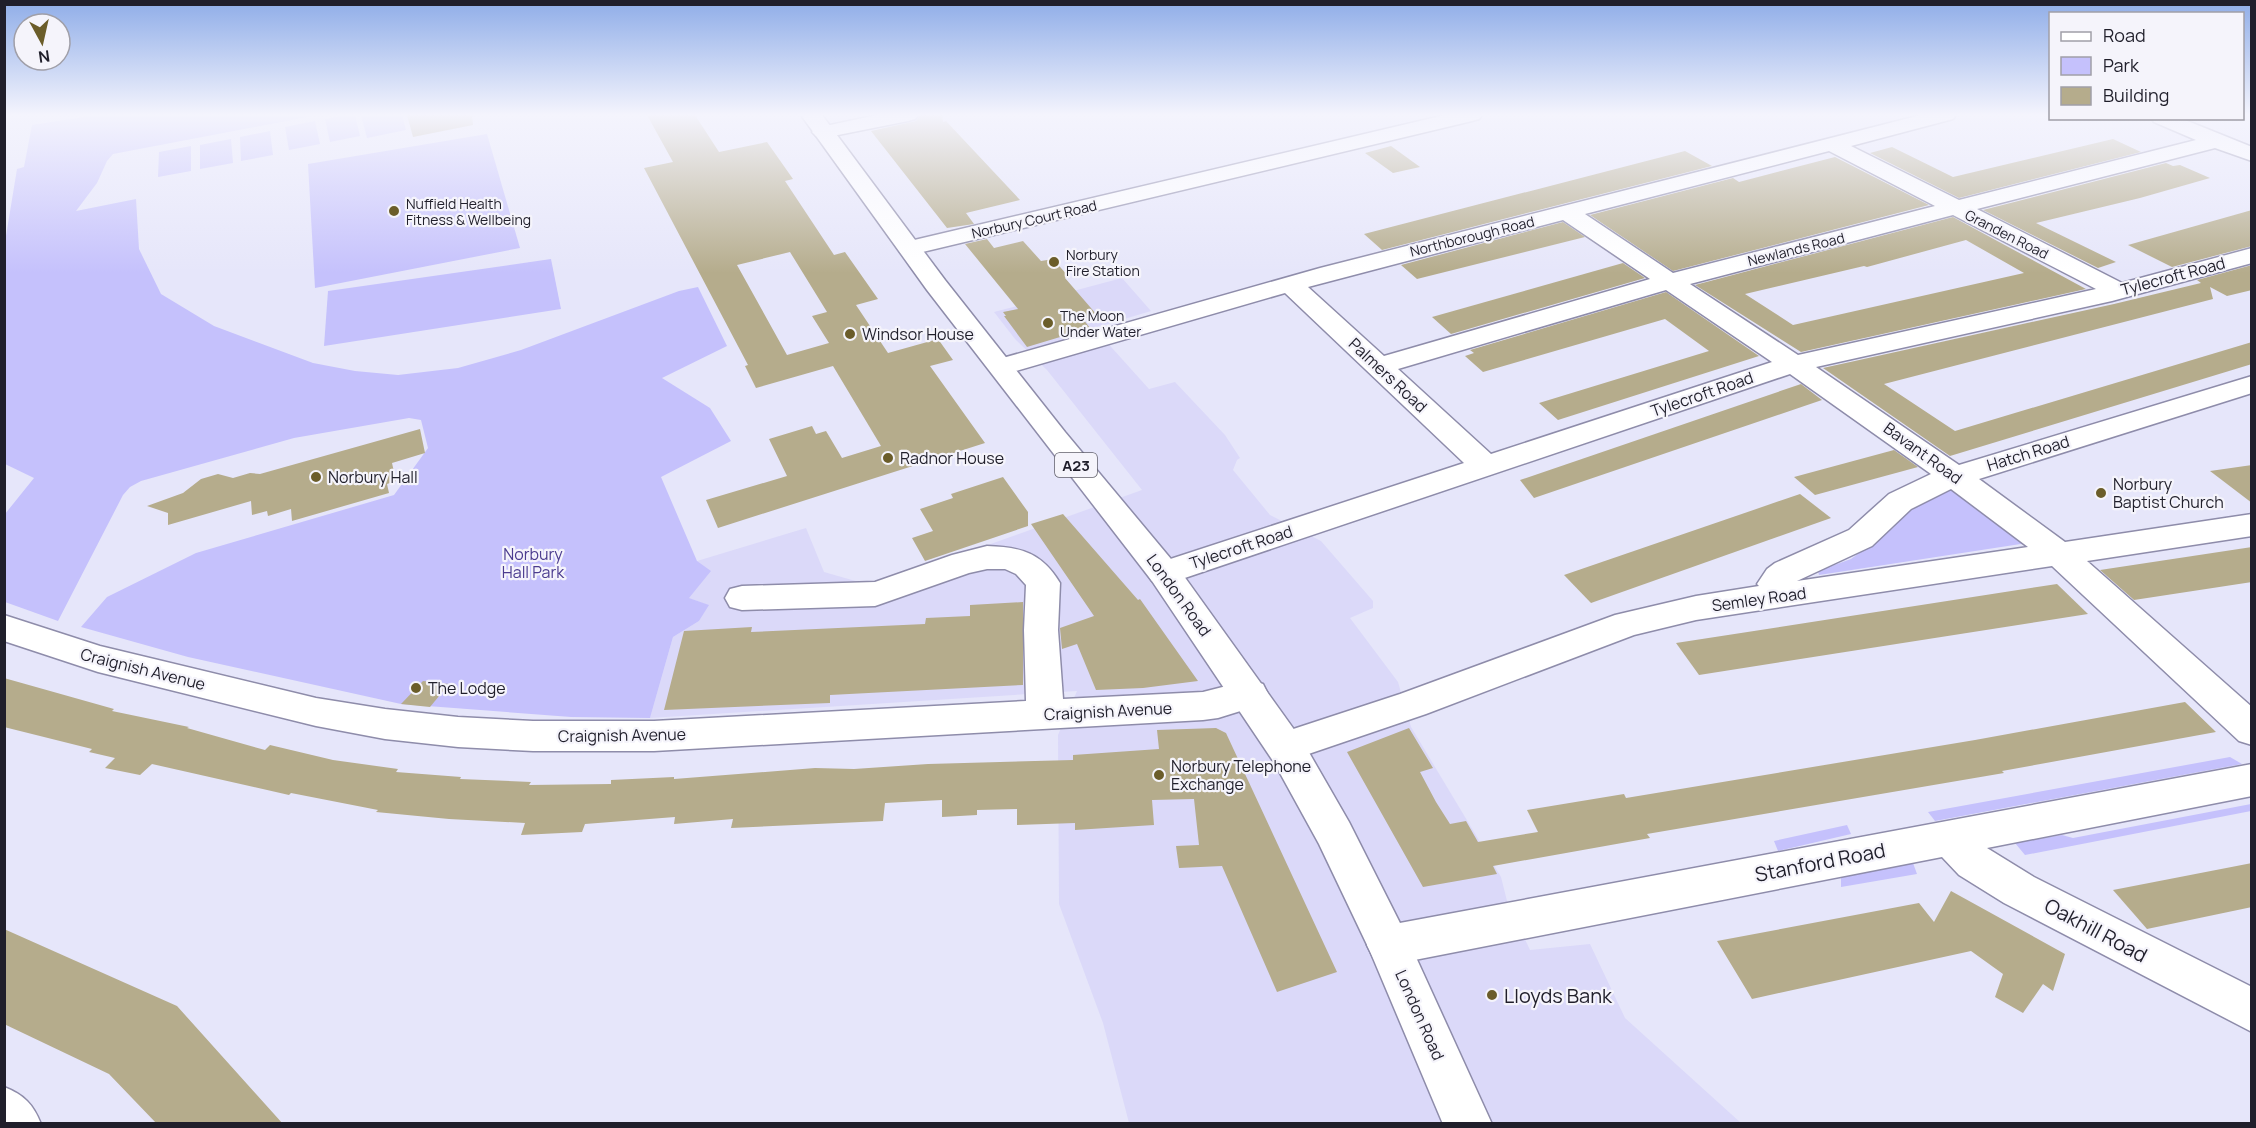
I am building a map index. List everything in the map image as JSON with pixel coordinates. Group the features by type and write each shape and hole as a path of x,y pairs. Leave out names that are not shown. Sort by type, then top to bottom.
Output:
{"main road":[{"name":"London Road","path":"848,168 1054,438 1164,573 1285,747 1335,834 1389,945 1468,1124"},
{"name":"Norbury Court Road","path":"910,248 1250,168"},
{"name":"Northborough Road","path":"1002,367 1290,284 1739,168"},
{"name":"Granden Road","path":"1877,168 2119,291"},
{"name":"Newlands Road","path":"1379,366 1670,281 2113,168"},
{"name":"Bavant Road","path":"1566,212 1955,476 2060,555 2252,730"},
{"name":"Tylecroft Road","path":"1164,573 1793,364 2119,291 2252,255"},
{"name":"Palmers Road","path":"1290,284 1486,466"},
{"name":"Hatch Road","path":"1782,596 1774,584 1785,571 1865,536 1893,507 1908,497 1955,476 2252,384"},
{"name":"Semley Road","path":"1285,747 1413,704 1627,624 1696,608 2252,525"},
{"path":"742,598 874,594 976,558 1007,558 1019,561 1030,567 1043,583 1041,630 1045,714"},
{"name":"Craignish Avenue","path":"4,628 98,659 316,712 458,732 643,737 1203,706 1250,694"},
{"name":"Stanford Road","path":"1389,945 2252,780"},
{"name":"Oakhill Road","path":"1949,837 1974,862 2019,890 2252,1011"},
{"path":"4,1111 17,1124"}],"shaded area":[{"path":"1122,278 1151,311 1094,328 1149,389 1175,382 1225,435 1240,458 1233,470 1270,515 1321,541 1373,601 1373,608 1350,618 1398,682 1411,727 1501,877 1507,901 1530,950 1590,944 1625,1018 1741,1123 1129,1123 1103,1023 1059,904 1058,735 1077,691 650,718 673,637 699,621 708,605 688,598 697,561 806,528 824,572 873,586 1142,490 1047,370 1015,339 994,312"}],"green space":[{"name":"Norbury Hall Park","path":"104,168 97,183 76,211 136,199 139,249 161,294 214,326 313,363 355,371 398,375 458,368 521,350 679,291 698,287 727,346 662,378 710,408 731,441 661,477 697,561 711,571 689,598 709,605 699,621 673,637 650,718 571,717 401,704 188,657 81,627 107,597 196,553 394,495 428,448 421,420 409,418 294,438 141,481 130,487 123,495 58,621 5,602 5,514 34,478 5,464 5,242 17,169"},
{"path":"158,168 191,168 191,171 158,177"},
{"path":"308,168 497,168 520,248 315,288"},
{"path":"551,259 561,309 324,346 328,291"},
{"path":"1955,488 2027,543 1819,575 1818,571 1851,559 1893,528 1906,513 1936,495"},
{"path":"2230,757 2242,764 1935,821 1928,812"},
{"path":"2251,804 2251,811 2025,855 2015,843 2062,835 2073,838"},
{"path":"1847,825 1851,834 1778,851 1774,841"},
{"path":"1913,863 1917,874 1841,887 1841,875"}],"building":[{"path":"644,168 785,168 793,179 785,181 834,255 845,252 878,299 856,305 888,353 938,339 953,360 930,366 985,443 718,528 706,500 787,476 769,439 812,426 816,434 826,431 842,458 881,446 833,366 756,388 745,366 748,365","holes":["790,252 827,312 812,316 829,343 787,355 737,265"]},
{"path":"900,168 990,168 1020,200 966,213 974,224 947,228"},
{"path":"1385,168 1417,168 1393,173"},
{"path":"1621,168 1706,168 1382,250 1364,234"},
{"path":"1794,168 1856,168 1929,205 1673,271 1590,215 1733,178 1739,182"},
{"path":"1899,168 1934,168 1953,177 1992,168 2079,168 1959,198"},
{"path":"2148,168 2186,168 2210,178 2140,198 2036,223 2116,262 2098,268 1983,210"},
{"path":"2252,210 2252,246 2172,267 2128,245"},
{"path":"1953,217 2086,289 1801,352 1695,285","holes":["1966,240 2024,273 1793,325 1745,294 1867,267"]},
{"path":"1563,222 1585,237 1417,279 1401,265"},
{"path":"987,239 994,248 1023,241 1041,261 1053,259 1069,277 1065,278 1097,315 1083,319 1090,328 1027,347 1003,312 1018,309 965,244"},
{"path":"1623,263 1645,278 1451,334 1432,317"},
{"path":"2252,265 2252,290 2227,296 2210,287 2213,299 1884,384 1955,431 2252,342 2252,364 1950,456 1823,368 2114,304 2201,283 2197,280"},
{"path":"1666,292 1759,356 1558,420 1539,403 1709,351 1665,319 1483,372 1465,356 1474,353 1470,350"},
{"path":"1801,384 1822,400 1534,498 1520,480"},
{"name":"Norbury Hall","path":"420,429 425,453 392,463 396,481 387,484 389,493 292,521 291,509 268,516 267,511 252,515 251,501 168,525 168,513 147,506 183,493 201,479 218,474 233,478 250,473 260,474"},
{"path":"1894,450 1918,467 1815,495 1794,477"},
{"path":"2252,465 2252,503 2210,471"},
{"path":"1003,477 1028,512 1028,526 925,561 912,538 933,531 920,509 953,498 951,494"},
{"path":"1800,494 1831,518 1591,603 1564,575"},
{"path":"1063,514 1138,600 1140,599 1198,681 1143,688 1096,690 1077,644 1062,649 1060,628 1094,616 1031,524"},
{"path":"2252,547 2252,582 2134,600 2100,570"},
{"path":"2057,584 2088,614 1699,675 1676,643"},
{"path":"1023,602 1023,685 830,695 830,703 664,710 684,631 752,627 751,632 925,624 926,618 970,616 970,605"},
{"path":"4,678 114,709 112,711 189,727 187,728 265,750 270,745 333,760 398,769 396,772 461,777 460,779 531,782 529,785 611,784 611,780 674,777 674,779 815,768 854,769 928,764 1073,760 1073,755 1159,749 1157,730 1216,728 1226,733 1337,972 1277,992 1222,866 1179,868 1176,846 1199,845 1194,799 1152,800 1154,825 1075,830 1075,823 1017,825 1017,809 977,810 977,815 942,817 942,800 885,803 883,821 731,828 733,819 674,824 675,817 585,824 582,832 521,835 525,823 376,812 378,810 291,793 289,795 152,764 140,775 105,768 115,758 89,752 92,749 4,727"},
{"name":"The Lodge","path":"423,681 449,684 430,707 401,704"},
{"path":"2185,702 2216,732 2002,771 2004,773 1647,834 1650,838 1493,866 1497,874 1423,887 1347,752 1409,728 1433,768 1420,772 1436,802 1450,824 1466,821 1478,842 1538,832 1527,810 1624,794 1626,798 1975,740"},
{"path":"2252,863 2252,907 2147,929 2113,890"},
{"path":"1951,891 2065,954 2053,991 2043,984 2023,1013 1995,997 2003,974 1971,951 1752,999 1717,941 1919,903 1934,922"},
{"path":"4,929 177,1006 283,1124 157,1124 109,1074 4,1024"}],"place":[{"name":"Nuffield Health Fitness & Wellbeing","path":"394,211"},
{"name":"Norbury Fire Station","path":"1054,262"},
{"name":"The Moon Under Water","path":"1048,323"},
{"name":"Windsor House","path":"850,334"},
{"name":"Radnor House","path":"888,458"},
{"name":"Norbury Hall","path":"316,477"},
{"name":"Norbury Baptist Church","path":"2101,493"},
{"name":"The Lodge","path":"416,688"},
{"name":"Norbury Telephone Exchange","path":"1159,775"},
{"name":"Lloyds Bank","path":"1492,995"}]}
